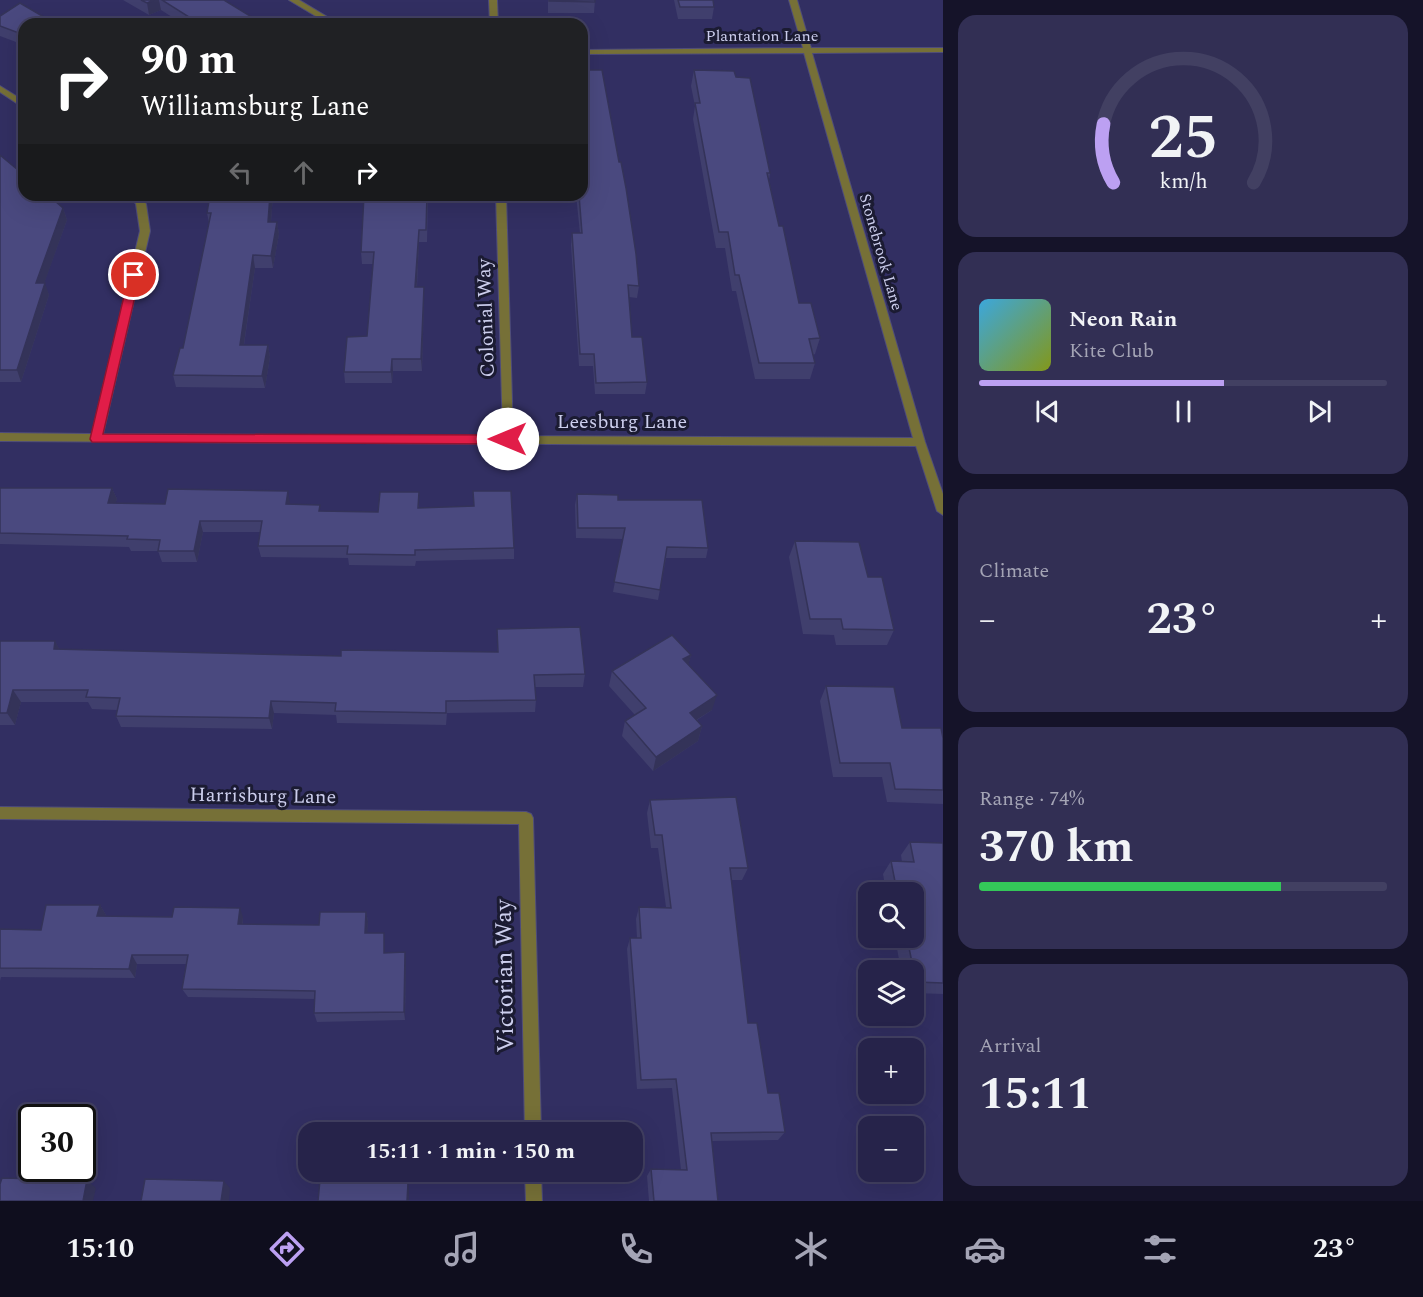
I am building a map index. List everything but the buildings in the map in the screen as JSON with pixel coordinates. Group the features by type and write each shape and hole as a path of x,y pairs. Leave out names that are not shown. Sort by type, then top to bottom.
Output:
{"street":[{"path":"293,0 324,18"},
{"path":"493,0 494,18"},
{"name":"Stonebrook Lane","path":"793,0 920,442 943,511"},
{"name":"Plantation Lane","path":"588,52 943,50"},
{"path":"0,88 18,101"},
{"path":"96,439 144,231 139,201"},
{"name":"Colonial Way","path":"501,201 508,439"},
{"name":"Leesburg Lane","path":"0,437 920,442"},
{"name":"Harrisburg Lane","path":"0,813 526,818"},
{"name":"Victorian Way","path":"526,818 532,1122"},
{"path":"533,1182 534,1201"}],"route":[{"path":"134,275 96,439 508,439"}]}
